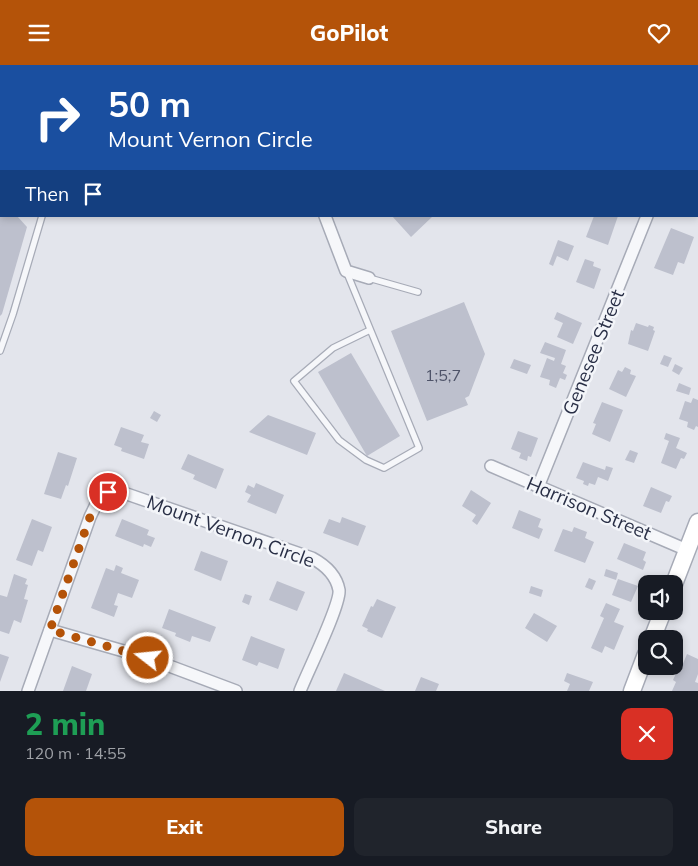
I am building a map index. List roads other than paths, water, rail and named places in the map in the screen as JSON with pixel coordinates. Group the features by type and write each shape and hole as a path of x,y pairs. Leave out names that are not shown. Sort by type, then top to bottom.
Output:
{"main road":[{"path":"677,575 698,522"},
{"path":"632,691 638,675"}],"street":[{"path":"325,217 346,271 369,277"},
{"name":"Genesee Street","path":"538,487 647,217"},
{"name":"Harrison Street","path":"491,466 687,550"},
{"name":"Mount Vernon Circle","path":"50,630 95,506 101,497 108,492 124,493 312,558 325,565 334,578 339,591 335,609 300,691"},
{"path":"28,691 50,630 148,658 236,691"}],"lane":[{"path":"0,351 42,217"},
{"path":"346,271 419,448 384,468 366,460 339,440 294,381 333,348 370,330"},
{"path":"369,277 418,292"}]}
